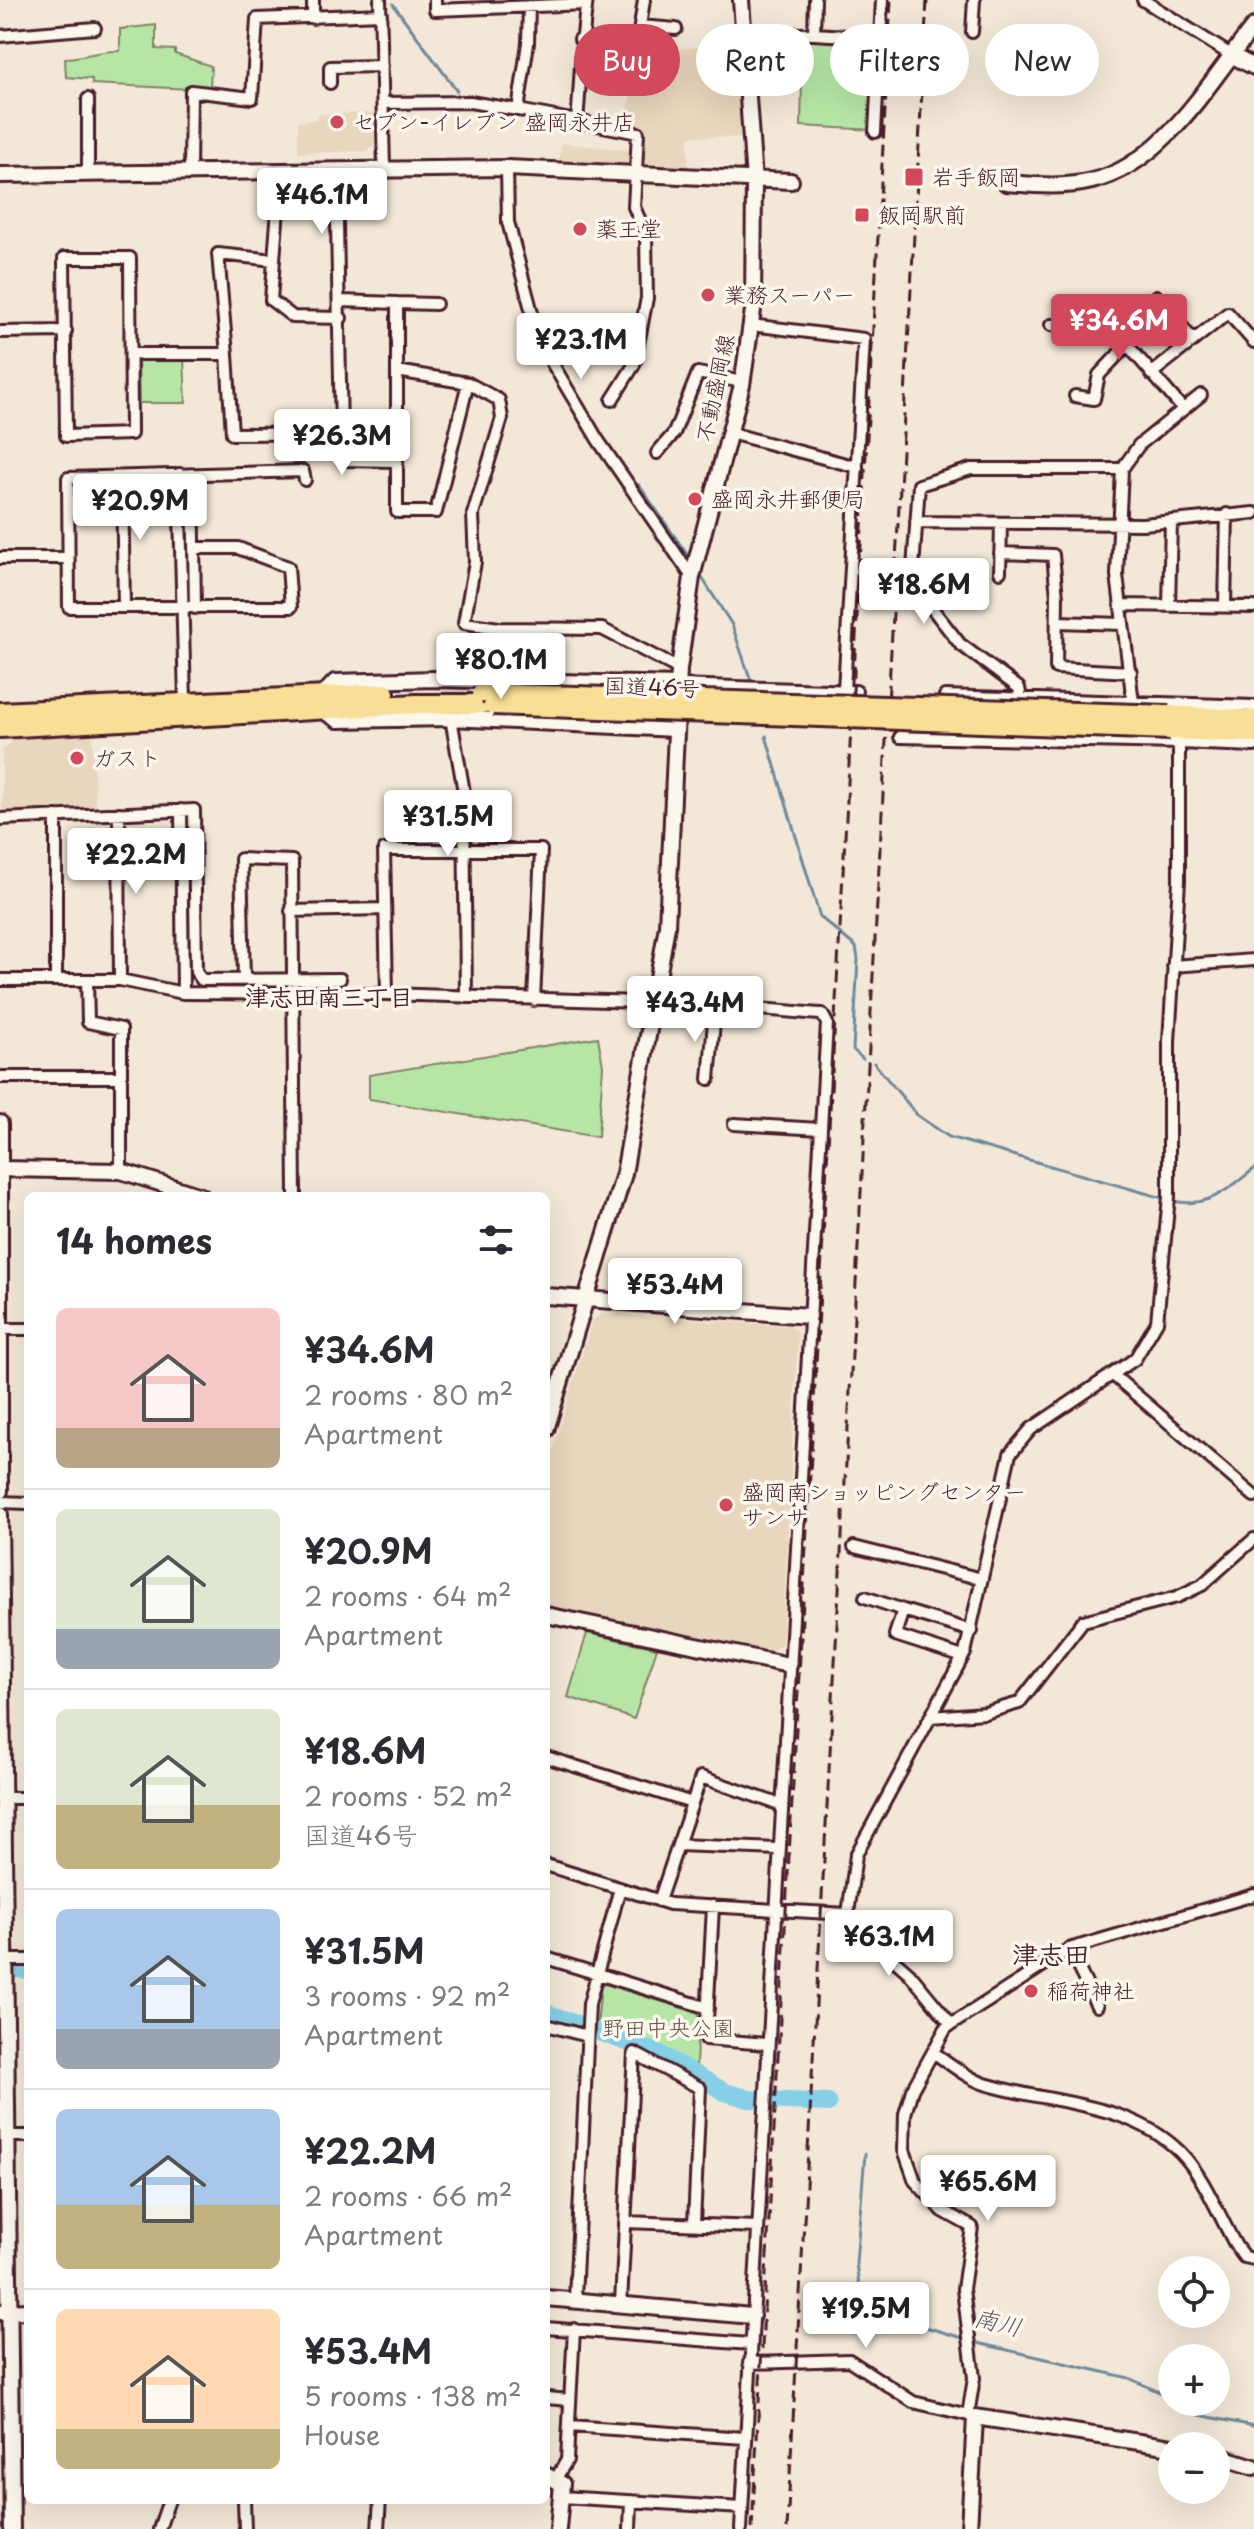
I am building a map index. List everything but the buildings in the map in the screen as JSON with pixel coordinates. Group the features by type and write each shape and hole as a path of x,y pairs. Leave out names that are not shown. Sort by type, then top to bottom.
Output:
{"highway":[{"name":"国道46号","path":"0,712 185,701 482,698 1254,733"},
{"name":"国道46号","path":"0,728 321,702"},
{"name":"国道46号","path":"1173,729 1254,720"}],"street":[{"path":"313,0 313,18"},
{"path":"380,0 384,169"},
{"path":"435,0 435,10 587,2 583,24"},
{"path":"640,24 644,0"},
{"name":"不動盛岡線","path":"741,0 743,24"},
{"path":"815,0 814,34 830,35"},
{"path":"881,24 882,0"},
{"path":"972,32 974,0"},
{"path":"1148,2 1254,67"},
{"path":"518,110 528,43 529,6"},
{"path":"190,172 191,91 252,98 257,19 381,14"},
{"path":"1006,183 1078,184 1125,168 1158,143 1254,26"},
{"path":"0,36 95,28"},
{"path":"330,83 330,67 382,66"},
{"path":"577,121 580,96"},
{"name":"不動盛岡線","path":"550,1415 624,1174 667,926 679,669 694,570 742,382 751,325 754,181 748,96"},
{"path":"875,132 877,96"},
{"path":"88,99 88,173"},
{"path":"383,103 470,102 638,133 634,207 646,234 647,298 634,365 612,400"},
{"path":"0,175 507,168 791,181"},
{"path":"507,168 508,222 540,343 598,440 694,570"},
{"path":"281,170 271,300 293,317 341,318"},
{"path":"336,170 342,460 397,461"},
{"path":"274,260 218,254 232,434 341,433"},
{"path":"64,258 130,258 132,354 131,434 66,436 64,258"},
{"path":"1156,296 1193,340"},
{"path":"341,301 436,304"},
{"path":"397,303 397,512 436,512 468,383"},
{"path":"1151,374 1228,313 1254,342"},
{"path":"751,325 864,339 844,690"},
{"path":"1051,325 1111,326 1183,409"},
{"path":"0,332 66,331"},
{"path":"1075,396 1094,399 1099,375 1127,345"},
{"path":"132,354 227,354"},
{"path":"397,371 468,383 499,400 502,418 473,514 475,562 464,623 499,628 602,629 679,669"},
{"path":"657,453 674,433 698,373 742,382"},
{"path":"1133,702 1120,605 1118,525 1122,469 1132,452 1201,395"},
{"path":"730,433 857,467"},
{"path":"1021,699 1019,688 960,644 912,583 919,485 958,470 1122,469"},
{"path":"195,548 238,548 288,567 291,607 69,607 68,478 303,471 305,480"},
{"path":"179,474 185,701"},
{"path":"193,474 195,608"},
{"path":"122,478 124,606"},
{"path":"916,522 1118,525 1254,513"},
{"path":"1225,606 1227,514"},
{"path":"1169,606 1171,521"},
{"path":"1000,572 1001,523"},
{"path":"1000,553 1053,555 1056,668 1131,672"},
{"path":"0,558 67,558"},
{"path":"1120,605 1254,607"},
{"path":"1057,622 1123,624"},
{"path":"675,729 451,718 338,720 321,702 335,682 432,679 856,691"},
{"path":"945,696 1254,706"},
{"path":"451,718 464,792 466,997"},
{"path":"951,2024 909,1973 860,1930 848,1914 856,1855 963,1657 972,1631 1003,1474 1019,1439 1135,1359 1157,1322 1169,1200 1173,966 1179,881 1173,729"},
{"path":"900,737 1173,729 1254,746"},
{"path":"181,810 183,993"},
{"path":"0,819 194,810 196,972 202,980 340,979"},
{"path":"119,813 120,980"},
{"path":"56,816 56,979"},
{"path":"387,994 384,850 541,850 534,1000"},
{"path":"244,979 241,859 292,861 295,1192"},
{"path":"291,911 385,909"},
{"path":"1173,966 1254,960"},
{"path":"0,980 120,980 183,993 291,992 638,1002 654,1009 727,1008 822,1014 827,1023 766,2044 741,2529"},
{"path":"87,980 88,1022 121,1029 121,1171"},
{"path":"709,1079 715,1010"},
{"path":"0,1077 121,1077"},
{"path":"0,1123 0,1491"},
{"path":"734,1124 820,1129"},
{"path":"0,1169 121,1171 188,1192"},
{"path":"550,1296 809,1316"},
{"path":"1,1329 24,1329"},
{"path":"1113,1375 1254,1496"},
{"path":"0,1502 24,1503"},
{"path":"0,1514 6,2459 12,2529"},
{"path":"930,1717 985,1713 1019,1703 1083,1621 1177,1597 1202,1585 1254,1539"},
{"path":"854,1547 982,1579"},
{"path":"865,1597 972,1631"},
{"path":"903,1610 895,1635 963,1657"},
{"path":"550,1616 789,1665"},
{"path":"550,1758 692,1803"},
{"path":"659,1901 701,1777 781,1805"},
{"path":"1,1798 24,1798"},
{"path":"678,1845 778,1849"},
{"path":"550,1866 659,1901 848,1914"},
{"path":"575,2299 587,2036 595,1974 620,1888"},
{"path":"969,2529 974,2378 963,2289 972,2227 943,2211 915,2181 904,2150 905,2114 912,2090 951,2024 1069,1949 1254,1895"},
{"path":"713,1906 706,2039 766,2044"},
{"path":"1069,1949 1097,2006"},
{"path":"550,1959 708,2008"},
{"path":"5,1960 24,1960"},
{"path":"550,2026 587,2036"},
{"path":"933,2052 986,2084 1099,2109 1130,2120 1158,2135 1180,2152 1236,2246 1244,2257 1254,2259"},
{"path":"621,2303 634,2053 700,2088 694,2224"},
{"path":"6,2136 24,2136"},
{"path":"626,2222 757,2227"},
{"path":"550,2298 752,2316"},
{"path":"550,2328 750,2344"},
{"path":"558,2529 562,2484 550,2477 567,2460 574,2329"},
{"path":"749,2363 849,2360 913,2402 972,2416 1158,2445"},
{"path":"550,2398 570,2400"},
{"path":"569,2426 745,2438"},
{"path":"1230,2459 1254,2467"},
{"path":"561,2497 742,2508"},
{"path":"630,2529 631,2501"},
{"path":"159,2529 168,2504"},
{"path":"244,2504 245,2529"},
{"path":"378,2529 380,2504"}],"shaded area":[{"path":"696,47 696,96 738,96 741,138 689,136 688,167 644,164 637,158 636,164 559,160 561,143 637,151 638,133 624,130 631,96 680,96 680,49"},
{"path":"374,113 375,144 367,151 298,153 298,121 318,120 318,114"},
{"path":"92,732 96,814 2,819 2,750 20,736"},
{"path":"602,1313 791,1326 798,1333 782,1643 769,1654 550,1610 550,1461 592,1321"}],"green space":[{"path":"156,25 156,49 175,50 175,54 211,66 210,90 92,84 92,79 66,77 65,58 120,51 120,29"},
{"path":"814,34 830,35 830,96 877,96 875,130 801,126 802,96 814,96"},
{"path":"138,358 184,358 186,403 139,403"},
{"path":"598,1037 603,1066 598,1137 369,1099 369,1075"},
{"path":"587,1633 657,1648 634,1719 568,1697"},
{"name":"野田中央公園","path":"605,1984 698,2013 696,2068 672,2054 597,2026 601,1986"}],"waterway":[{"path":"393,4 457,91"},
{"path":"639,485 691,560"},
{"path":"699,573 732,625 751,681"},
{"path":"766,736 820,917 856,947 853,1050 863,1059"},
{"path":"874,1063 918,1116 949,1137 1173,1201 1207,1200 1254,1169"},
{"name":"南川","path":"0,1967 24,1970"},
{"name":"南川","path":"550,2014 660,2054 725,2092 749,2099 828,2103"},
{"name":"南川","path":"865,2154 856,2263 860,2292 873,2295 902,2320 966,2339"},
{"name":"南川","path":"973,2342 1129,2378 1158,2391"},
{"name":"南川","path":"1204,2416 1254,2426"}],"railway":[{"path":"752,2529 891,0"},
{"path":"787,2529 927,0"}],"place":[{"name":"セブン-イレブン 盛岡永井店","path":"337,122"},
{"name":"岩手飯岡","path":"914,177"},
{"name":"飯岡駅前","path":"862,215"},
{"name":"薬王堂","path":"580,229"},
{"name":"業務スーパー","path":"708,295"},
{"name":"盛岡永井郵便局","path":"695,499"},
{"name":"ガスト","path":"77,758"},
{"name":"盛岡南ショッピングセンター サンサ","path":"726,1505"},
{"name":"稲荷神社","path":"1031,1991"}],"district":[{"name":"津志田南三丁目","path":"329,998"},
{"name":"津志田","path":"1051,1955"}]}
